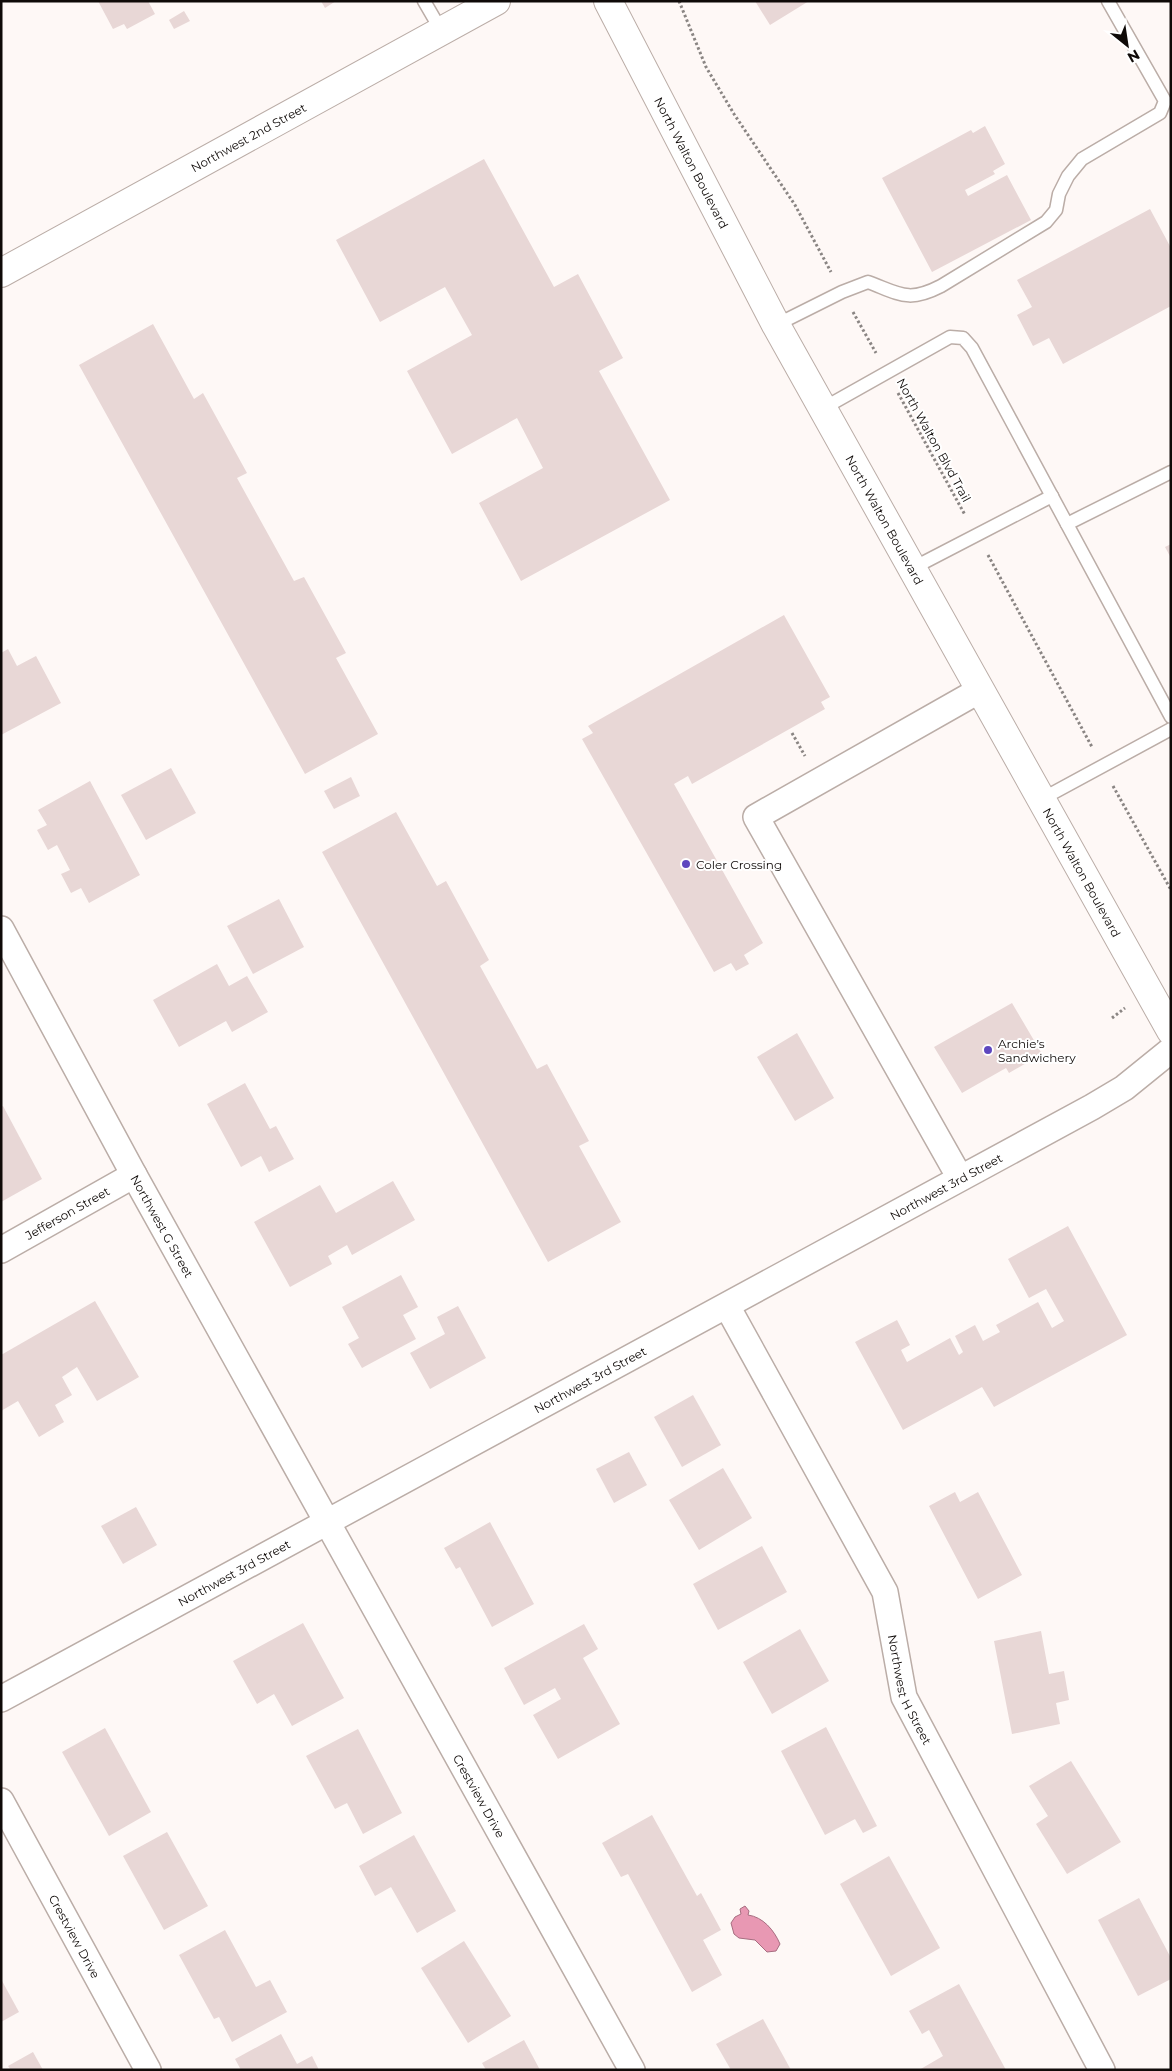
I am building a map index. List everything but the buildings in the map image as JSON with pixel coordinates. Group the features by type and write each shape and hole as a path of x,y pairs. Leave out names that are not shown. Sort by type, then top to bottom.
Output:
{"main road":[{"name":"Northwest 2nd Street","path":"1,273 496,1"},
{"name":"North Walton Boulevard","path":"608,1 776,325 913,568 1040,800 1150,991 1171,1032"}],"street":[{"path":"960,1178 756,817 980,690"},
{"name":"Northwest G Street","path":"1,929 134,1175 328,1520"},
{"name":"Northwest 3rd Street","path":"1,1698 727,1306 1124,1088 1171,1050"},
{"name":"Jefferson Street","path":"1,1250 134,1175"},
{"name":"Northwest H Street","path":"727,1306 886,1592 904,1697 1102,2070"},
{"name":"Crestview Drive","path":"328,1520 632,2070"},
{"name":"Crestview Drive","path":"1,1801 148,2070"}],"lane":[{"path":"424,1 442,32"},
{"path":"776,325 842,292 868,282 909,297 927,293 940,286 1046,222 1056,210 1059,194 1068,176 1082,159 1160,113 1165,101 1108,1"},
{"path":"822,408 950,337 963,338 972,348 1171,717"},
{"path":"1067,524 1171,472"},
{"path":"913,568 1052,496"},
{"path":"1040,800 1171,729"}],"path":[{"name":"North Walton Blvd Trail","path":"679,1 706,67 734,114 795,206 1171,890"},
{"path":"792,733 806,757"}],"shaded area":[{"path":"745,1906 749,1911 748,1915 763,1921 775,1934 780,1944 776,1951 767,1952 755,1940 739,1938 734,1934 731,1923 735,1917 741,1914 740,1909"}],"place":[{"name":"Coler Crossing","path":"686,864"},
{"name":"Archie’s Sandwichery","path":"988,1050"}]}
